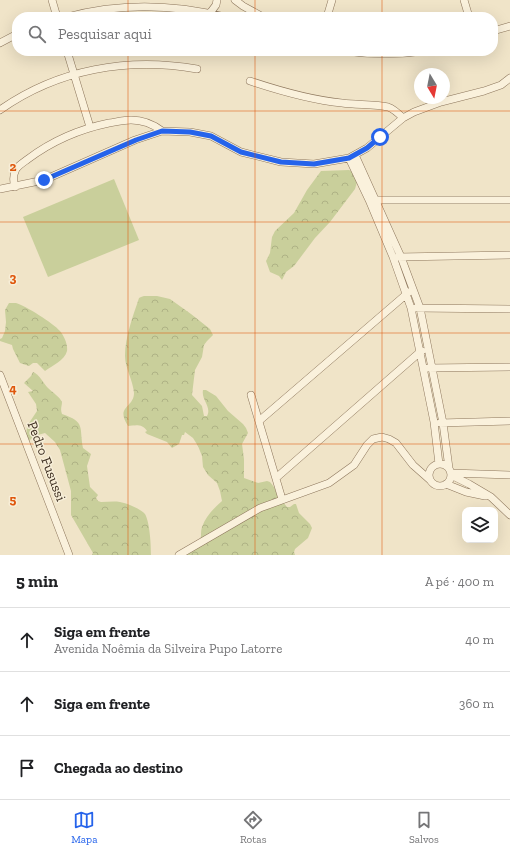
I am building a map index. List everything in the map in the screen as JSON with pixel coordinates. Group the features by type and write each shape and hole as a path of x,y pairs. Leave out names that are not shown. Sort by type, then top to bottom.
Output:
{"street":[{"path":"52,0 56,12"},
{"path":"211,12 216,5 217,0"},
{"path":"236,0 254,12"},
{"path":"328,12 332,0"},
{"path":"464,0 468,12"},
{"path":"91,12 108,9 142,7 176,8 203,12"},
{"path":"498,30 510,26"},
{"path":"0,43 12,37"},
{"path":"69,56 90,127"},
{"path":"0,110 31,91 52,82 74,74 104,67 135,64 166,65 197,69"},
{"path":"0,189 44,180 136,140 162,131 190,132 211,136 241,152 281,162 314,164 352,156 367,148 403,118 414,112 441,102 501,85 510,78"},
{"path":"250,81 323,101 388,107 397,111 403,118"},
{"path":"15,187 14,176 16,169 20,164 55,142 90,127 135,120 151,124 162,131"},
{"path":"179,555 260,508 329,483 354,464 373,439 382,437 396,443 435,485 442,486 449,482 450,472 443,423 420,308 410,292 397,257 352,156"},
{"path":"372,200 510,200"},
{"path":"397,257 510,255"},
{"path":"410,292 411,308 422,368 434,422 439,464"},
{"path":"259,421 410,292"},
{"path":"411,308 510,309"},
{"path":"276,478 420,352 428,349"},
{"path":"422,368 510,367"},
{"name":"Pedro Fusussi","path":"0,375 69,555"},
{"path":"251,395 282,499"},
{"path":"434,422 510,421"},
{"path":"414,464 430,470"},
{"path":"430,480 428,473 430,470 433,466 442,464 450,472 491,497 510,515"},
{"path":"450,472 510,475"},
{"path":"446,484 466,492 491,497"}],"green space":[{"path":"349,170 359,175 355,189 330,222 315,238 294,266 286,272 282,280 279,276 270,272 266,261 270,253 272,237 275,231 294,213 307,190 321,171"},
{"path":"114,179 139,240 48,277 23,217"},
{"path":"144,296 157,296 170,299 210,329 213,335 204,345 202,357 195,370 192,395 202,406 204,416 207,416 208,413 203,397 203,390 206,390 216,396 228,411 243,424 248,433 242,444 244,478 258,483 267,481 270,482 278,496 287,507 296,504 299,513 310,524 312,528 308,538 295,549 295,555 184,555 197,545 206,519 222,501 217,483 208,475 203,467 202,456 193,438 185,432 184,435 182,435 179,444 172,448 167,442 147,434 145,432 147,431 141,426 128,426 123,415 133,398 134,393 125,361 126,341 139,298"},
{"path":"9,303 16,303 46,319 63,335 67,346 67,351 64,357 55,365 45,371 37,363 33,363 29,366 20,363 12,345 0,341 5,331 5,310"},
{"path":"33,372 38,375 48,388 61,400 62,414 75,420 80,426 83,448 91,454 87,466 90,487 98,495 96,498 98,501 123,503 137,508 145,514 149,528 151,555 92,555 93,553 71,515 71,491 60,450 55,442 45,433 34,436 29,441 26,438 27,426 37,411 36,404 28,392 33,391 24,383"}],"route":[{"path":"44,180 136,140 162,131 190,132 211,136 241,152 281,162 314,164 349,158 367,148 380,137"}]}
